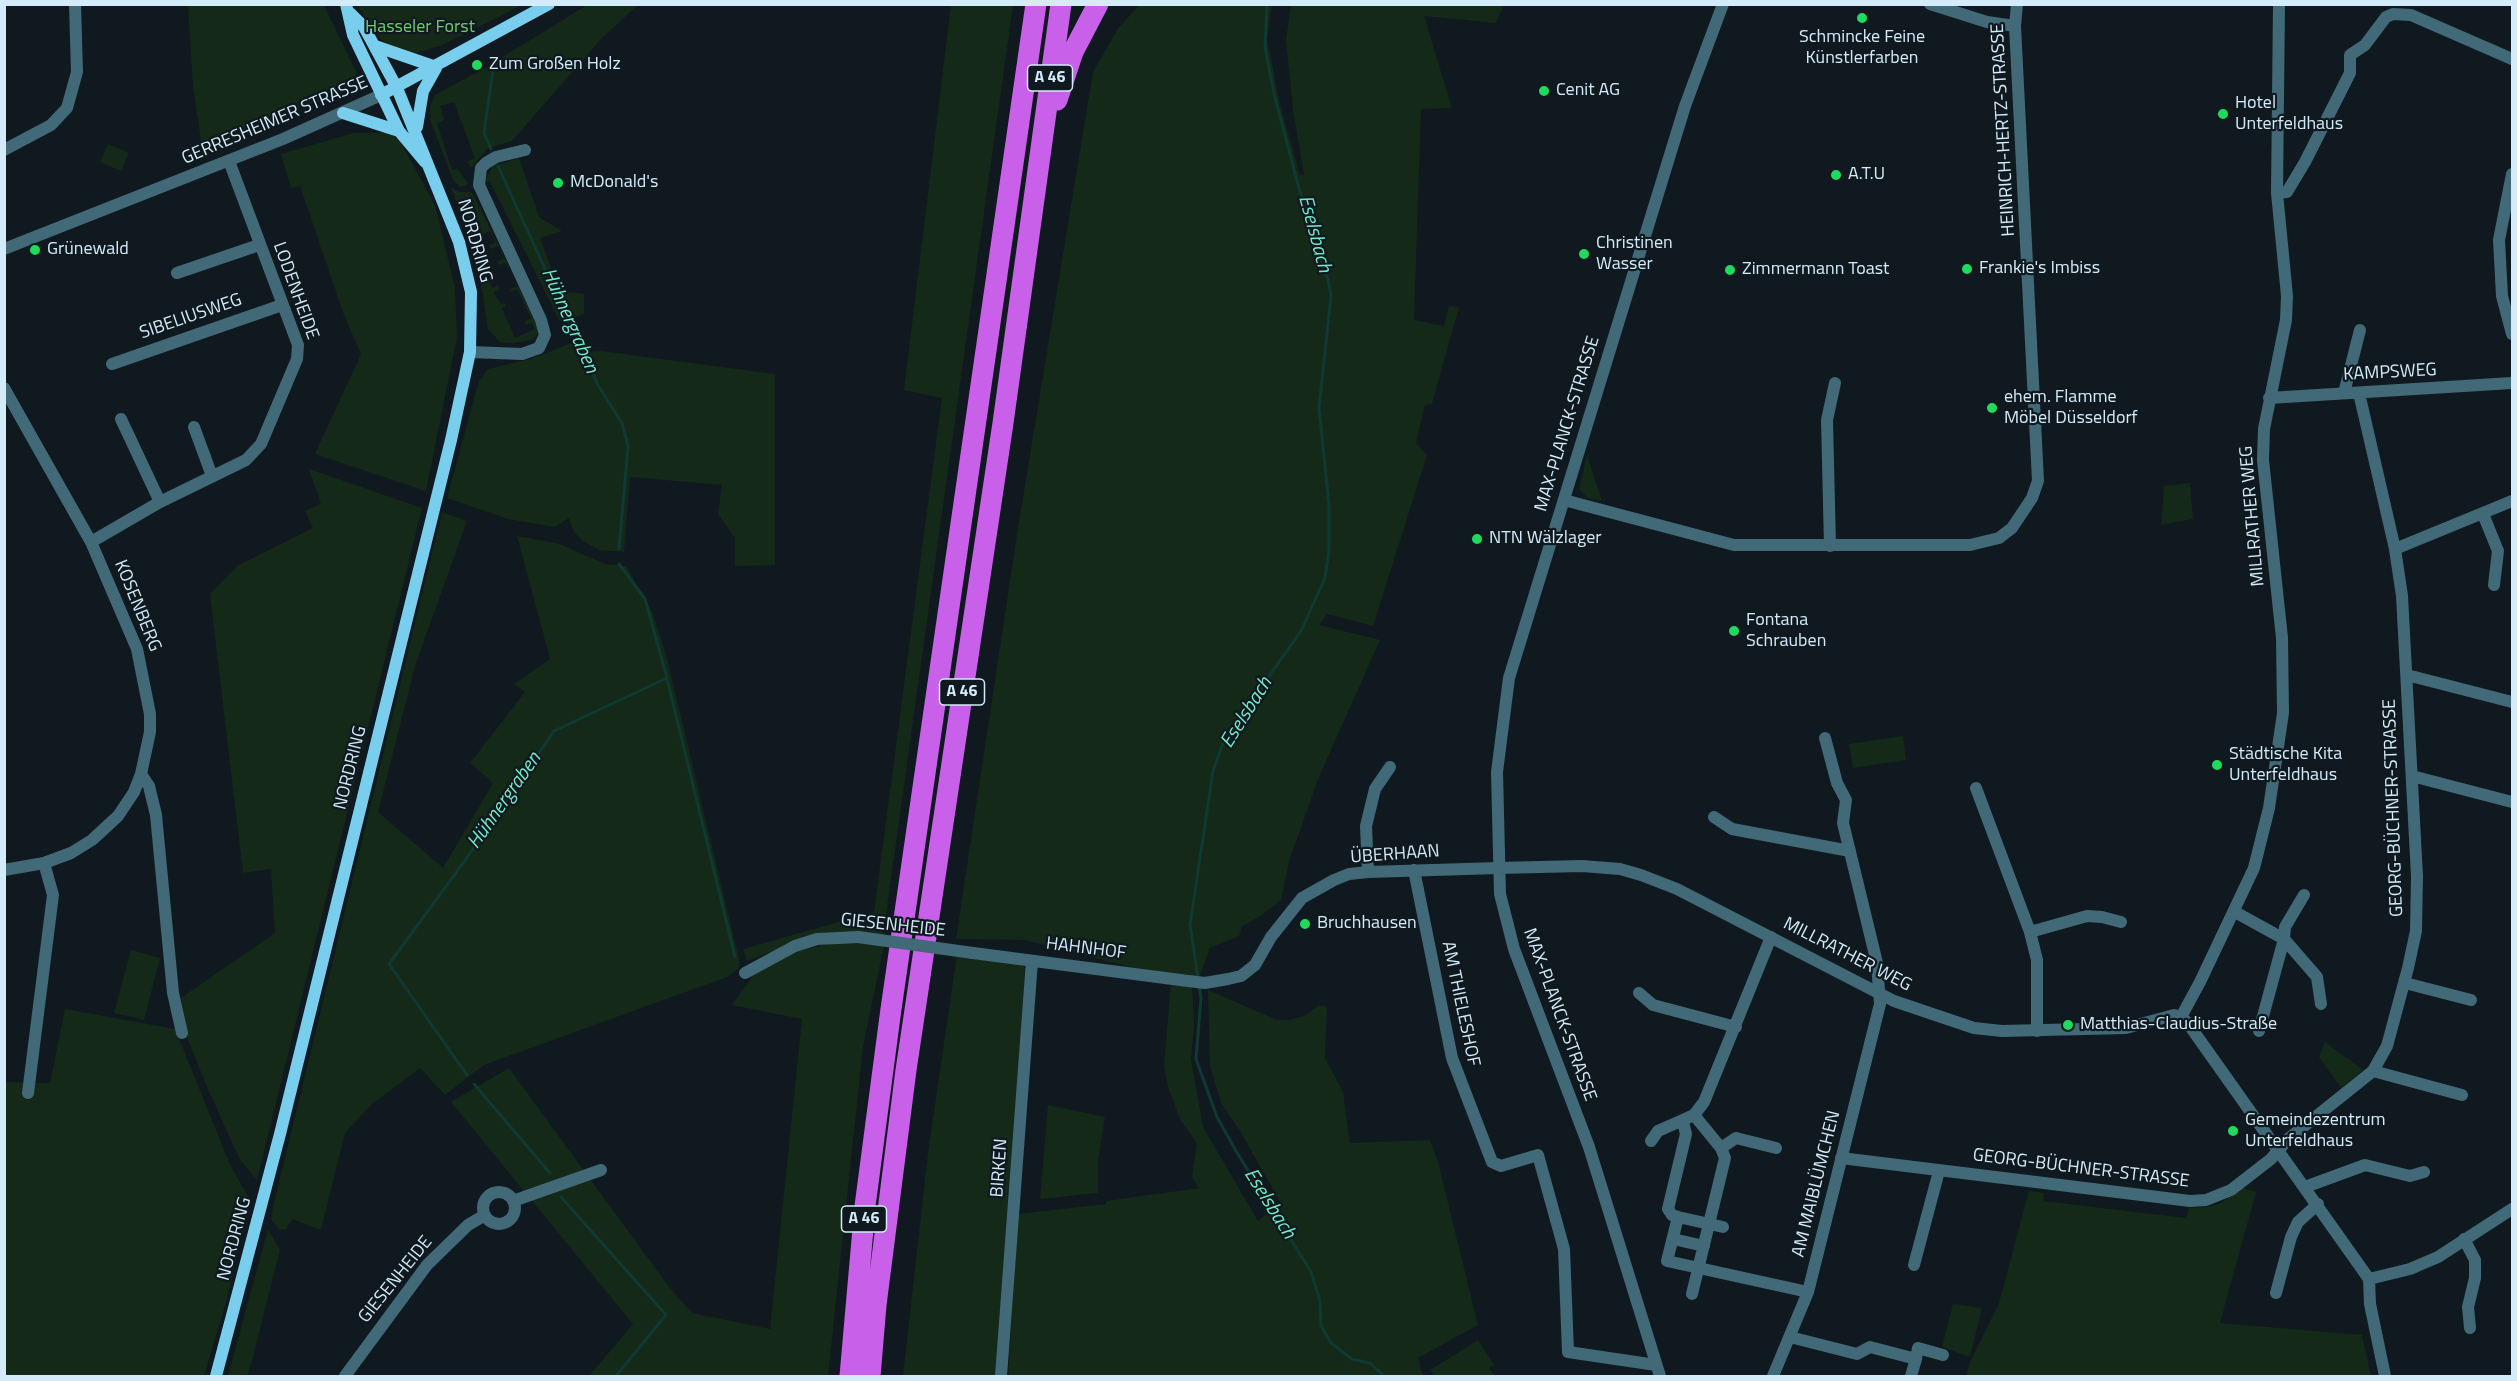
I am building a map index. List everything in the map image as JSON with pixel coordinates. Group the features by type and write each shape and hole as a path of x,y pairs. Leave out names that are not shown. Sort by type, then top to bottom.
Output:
{"highway":[{"path":"1020,116 1024,4"},
{"name":"A 46","path":"850,1377 866,1206 891,1009 1036,4"},
{"name":"A 46","path":"870,1377 872,1336 906,1070 1003,423 1061,4"},
{"path":"1040,152 1073,52 1098,4"},
{"path":"872,1336 876,1377"}],"main road":[{"name":"GERRESHEIMER STRASSE","path":"381,95 549,4"},
{"name":"NORDRING","path":"216,1377 265,1195 451,440 470,352 472,311 468,275 459,242 417,132 397,88 364,27 348,9"},
{"name":"NORDRING","path":"348,9 353,35 399,131 429,168"},
{"path":"375,46 436,67 420,103 417,132"},
{"path":"343,113 399,131"}],"street":[{"path":"4,150 51,125 67,108 77,72 75,4"},
{"name":"MAX-PLANCK-STRASSE","path":"1658,1371 1589,1147 1519,965 1500,894 1497,782 1504,701 1685,106 1723,4"},
{"path":"1929,4 1987,22 2015,26"},
{"name":"HEINRICH-HERTZ-STRASSE","path":"1564,500 1734,545 1970,545 1999,538 2012,528 2032,498 2038,481 2015,26 2017,4"},
{"name":"MILLRATHER WEG","path":"1498,868 1582,866 1620,869 1677,889 1880,995 1974,1028 2037,1031 2126,1028 2174,1015 2181,1017 2235,912 2262,843 2283,713 2282,639 2263,460 2269,398 2286,320 2287,296 2277,193 2278,4"},
{"path":"2277,193 2287,192 2305,162 2350,73 2350,55 2365,45 2386,17 2394,14 2411,15 2512,59"},
{"name":"GERRESHEIMER STRASSE","path":"4,249 229,161 381,95"},
{"path":"470,352 522,354 539,348 545,335 541,320 479,184 481,168 486,163 496,157 525,150"},
{"name":"LODENHEIDE","path":"91,542 160,502 246,460 257,450 297,359 298,345 229,161"},
{"path":"2512,174 2499,240 2502,297 2512,334"},
{"path":"177,273 259,245"},
{"name":"SIBELIUSWEG","path":"112,364 282,305"},
{"path":"2344,393 2360,330"},
{"path":"1830,546 1827,420 1835,383"},
{"name":"KAMPSWEG","path":"2269,398 2512,383"},
{"name":"KOSENBERG","path":"4,870 44,863 71,853 106,828 134,792 141,774 150,732 150,714 142,670 129,628 91,542 5,392"},
{"name":"GEORG-BÜCHNER-STRASSE","path":"1841,1158 2190,1202 2206,1200 2231,1190 2288,1139 2373,1071 2387,1046 2405,983 2416,931 2417,876 2402,596 2395,549 2359,393"},
{"path":"121,419 160,502"},
{"path":"194,427 212,476"},
{"path":"2395,549 2512,501"},
{"path":"2483,514 2498,551 2494,585"},
{"path":"2407,675 2512,702"},
{"name":"AM MAIBLÜMCHEN","path":"1773,1377 1808,1292 1880,995 1877,963 1843,823 1846,800 1837,783 1825,738"},
{"path":"1368,872 1366,826 1375,789 1390,768"},
{"path":"141,774 149,786 156,815 173,993 182,1034"},
{"path":"2412,776 2512,802"},
{"path":"1976,788 2030,932 2037,960 2037,1031"},
{"path":"1714,817 1732,829 1850,851"},
{"path":"28,1093 52,895 44,863"},
{"name":"ÜBERHAAN","path":"1200,982 1241,976 1255,965 1276,928 1302,898 1334,880 1368,872 1498,868"},
{"name":"AM THIELESHOF","path":"1414,870 1452,1058 1492,1162 1500,1166 1538,1155 1564,1249 1568,1352 1658,1371"},
{"path":"2259,1031 2284,939 2285,927 2304,895"},
{"path":"2235,912 2284,939 2317,977 2321,1004"},
{"path":"2030,932 2087,916 2121,922"},
{"name":"GIESENHEIDE","path":"745,974 795,946 817,939 858,937 973,953"},
{"path":"1651,1141 1658,1131 1683,1122 1694,1115 1712,1088 1771,937"},
{"name":"HAHNHOF","path":"973,953 1200,982"},
{"name":"BIRKEN","path":"1001,1377 1032,961"},
{"path":"2405,983 2471,1000"},
{"path":"1639,993 1653,1005 1736,1027"},
{"path":"2181,1017 2187,1022 2318,1204 2369,1279 2370,1304 2385,1377"},
{"path":"2373,1071 2462,1095"},
{"path":"1692,1294 1725,1158 1721,1148 1694,1115"},
{"path":"1683,1122 1686,1134 1668,1209 1671,1215 1723,1227"},
{"path":"1721,1148 1736,1138 1776,1148"},
{"path":"2305,1187 2365,1165 2410,1176 2424,1172"},
{"path":"513,1201 602,1170"},
{"path":"1914,1264 1939,1171"},
{"path":"492,1194 507,1194 513,1201 514,1212 508,1221 498,1224 485,1215 483,1205 492,1194"},
{"path":"2276,1293 2291,1237 2298,1222 2318,1204"},
{"path":"2369,1279 2419,1265 2438,1257 2512,1209"},
{"name":"GIESENHEIDE","path":"345,1377 427,1265 462,1230 485,1215"},
{"path":"1678,1217 1668,1261 1808,1292"},
{"path":"1673,1239 1704,1246"},
{"path":"2464,1239 2475,1260 2475,1278 2468,1307 2470,1328"},
{"path":"1790,1336 1857,1354 1870,1347 1916,1359"},
{"path":"1911,1377 1918,1348 1943,1355"}],"green space":[{"path":"188,5 324,5 358,76 354,88 300,108 203,154 193,85"},
{"name":"Hasseler Forst","path":"357,5 522,5 440,46 416,53 391,47 381,40"},
{"path":"587,5 638,5 602,38 512,141 488,148 471,168 467,162 475,158 454,102 440,106 444,120 437,123 452,170 457,168 468,184 461,187 454,182 430,120 430,106 435,95 483,69"},
{"path":"951,5 1013,5 883,936 825,932 747,961 743,949 874,912 942,398 904,390"},
{"path":"1139,5 1272,5 1267,39 1280,104 1300,175 1304,175 1293,109 1286,40 1291,5 1504,5 1495,23 1424,16 1452,108 1421,109 1414,320 1444,326 1449,306 1459,307 1432,404 1425,405 1416,443 1427,455 1373,626 1327,614 1319,625 1380,640 1319,777 1290,858 1281,900 1259,917 1242,926 1239,936 1210,948 1199,978 1134,968 1025,940 956,939 1018,528 1093,72 1117,30"},
{"path":"383,127 400,141 435,205 455,288 457,337 426,491 315,454 361,354 344,315 300,186 291,188 281,154 354,133 380,133"},
{"path":"108,144 129,153 121,171 100,162"},
{"path":"519,158 539,217 562,231 540,238 560,291 584,294 584,314 561,323 490,182 485,181 492,167"},
{"path":"451,188 459,192 472,192 510,269 505,263 499,265 497,262 504,258 498,246 491,249 489,245 496,242 490,231 474,238 480,251 483,251 485,255 480,258 486,271 490,269 492,272 486,275 492,288 498,285 500,289 494,292 500,304 505,303 506,306 502,308 515,338 535,329 532,323 526,325 524,322 531,318 517,289 510,292 512,288 518,286 538,328 537,335 532,340 513,343 500,342 488,329 476,251"},
{"path":"581,339 587,352 601,351 775,374 775,565 735,566 735,538 718,514 722,485 630,477 624,552 599,550 583,541 574,532 569,518 555,527 508,519 447,498 479,381 488,369 534,358"},
{"path":"1587,455 1602,501 1588,498 1579,489"},
{"path":"309,469 422,508 257,1180 240,1160 211,1096 188,1040 181,998 275,933 271,869 243,873 210,594 237,566 313,528 305,511 321,504"},
{"path":"2190,483 2193,519 2161,525 2164,486"},
{"path":"442,512 467,521 415,666 378,812 443,868 493,783 470,763 525,692 514,684 550,659 517,536 560,544 605,564 626,566 653,614 666,655 740,963 738,969 727,977 484,1065 445,1095 420,1068 372,1104 345,1133 321,1230 292,1219 286,1230 279,1229 271,1220 273,1207"},
{"path":"1903,736 1906,760 1853,768 1849,744"},
{"path":"848,940 884,945 863,1047 828,1376 589,1376 633,1324 451,1102 509,1068 669,1287 692,1313 770,1329 802,1019 732,1005 755,973 798,951"},
{"path":"131,950 160,958 144,1020 114,1013"},
{"path":"957,954 1021,964 1028,973 999,1376 903,1376 928,1153"},
{"path":"1171,982 1192,985 1194,1026 1191,1059 1203,1127 1258,1221 1280,1202 1240,1131 1221,1103 1210,1066 1208,990 1277,1020 1290,1020 1304,1016 1318,1006 1327,1006 1325,1058 1343,1092 1350,1143 1430,1140 1438,1162 1478,1325 1418,1358 1423,1376 1008,1376 1018,1214 1106,1204 1106,1201 1199,1188 1192,1177 1197,1143 1181,1121 1169,1090 1164,1067"},
{"path":"65,1009 175,1029 231,1167 250,1199 227,1299 204,1376 5,1376 4,1082 50,1083"},
{"path":"2325,1042 2363,1070 2341,1088 2319,1057"},
{"path":"1048,1105 1105,1117 1098,1161 1098,1193 1040,1199"},
{"path":"2242,1188 2256,1192 2220,1323 2362,1335 2371,1376 1966,1376 1970,1362 1999,1303 2029,1191 2044,1193 2043,1201 2186,1218 2189,1208 2221,1203"},
{"path":"268,1229 280,1250 253,1357 247,1376 228,1376"},
{"path":"1953,1304 1982,1308 1970,1357 1942,1347"},
{"path":"1478,1340 1494,1365 1489,1368 1495,1376 1435,1376 1430,1370"}],"waterway":[{"name":"Eselsbach","path":"1198,978 1190,925 1213,771 1223,743 1301,631 1325,578 1329,550 1329,505 1319,408 1331,296 1328,279 1314,248 1311,220 1300,192 1274,94 1265,47 1267,4"},
{"name":"Hühnergraben","path":"491,149 484,133 494,63"},
{"name":"Hühnergraben","path":"498,166 599,387 622,423 628,446 619,549"},
{"name":"Hühnergraben","path":"467,1075 389,964 466,859 554,731 667,678 645,599 619,564"},
{"path":"667,679 735,957"},
{"name":"Eselsbach","path":"1199,985 1201,998 1196,1059 1217,1117 1311,1272 1320,1301 1321,1326 1331,1343 1352,1359 1370,1363 1384,1376"},
{"name":"Hühnergraben","path":"474,1084 550,1173"},
{"name":"Hühnergraben","path":"561,1197 666,1315 616,1376"}],"place":[{"name":"Schmincke Feine Künstlerfarben","path":"1862,18"},
{"name":"Zum Großen Holz","path":"477,65"},
{"name":"Cenit AG","path":"1544,91"},
{"name":"Hotel Unterfeldhaus","path":"2223,114"},
{"name":"A.T.U","path":"1836,175"},
{"name":"McDonald's","path":"558,183"},
{"name":"Grünewald","path":"35,250"},
{"name":"Christinen Wasser","path":"1584,254"},
{"name":"Frankie's Imbiss","path":"1967,269"},
{"name":"Zimmermann Toast","path":"1730,270"},
{"name":"ehem. Flamme Möbel Düsseldorf","path":"1992,408"},
{"name":"NTN Wälzlager","path":"1477,539"},
{"name":"Fontana Schrauben","path":"1734,631"},
{"name":"Städtische Kita Unterfeldhaus","path":"2217,765"},
{"name":"Bruchhausen","path":"1305,924"},
{"name":"Matthias-Claudius-Straße","path":"2068,1025"},
{"name":"Gemeindezentrum Unterfeldhaus","path":"2233,1131"}]}
